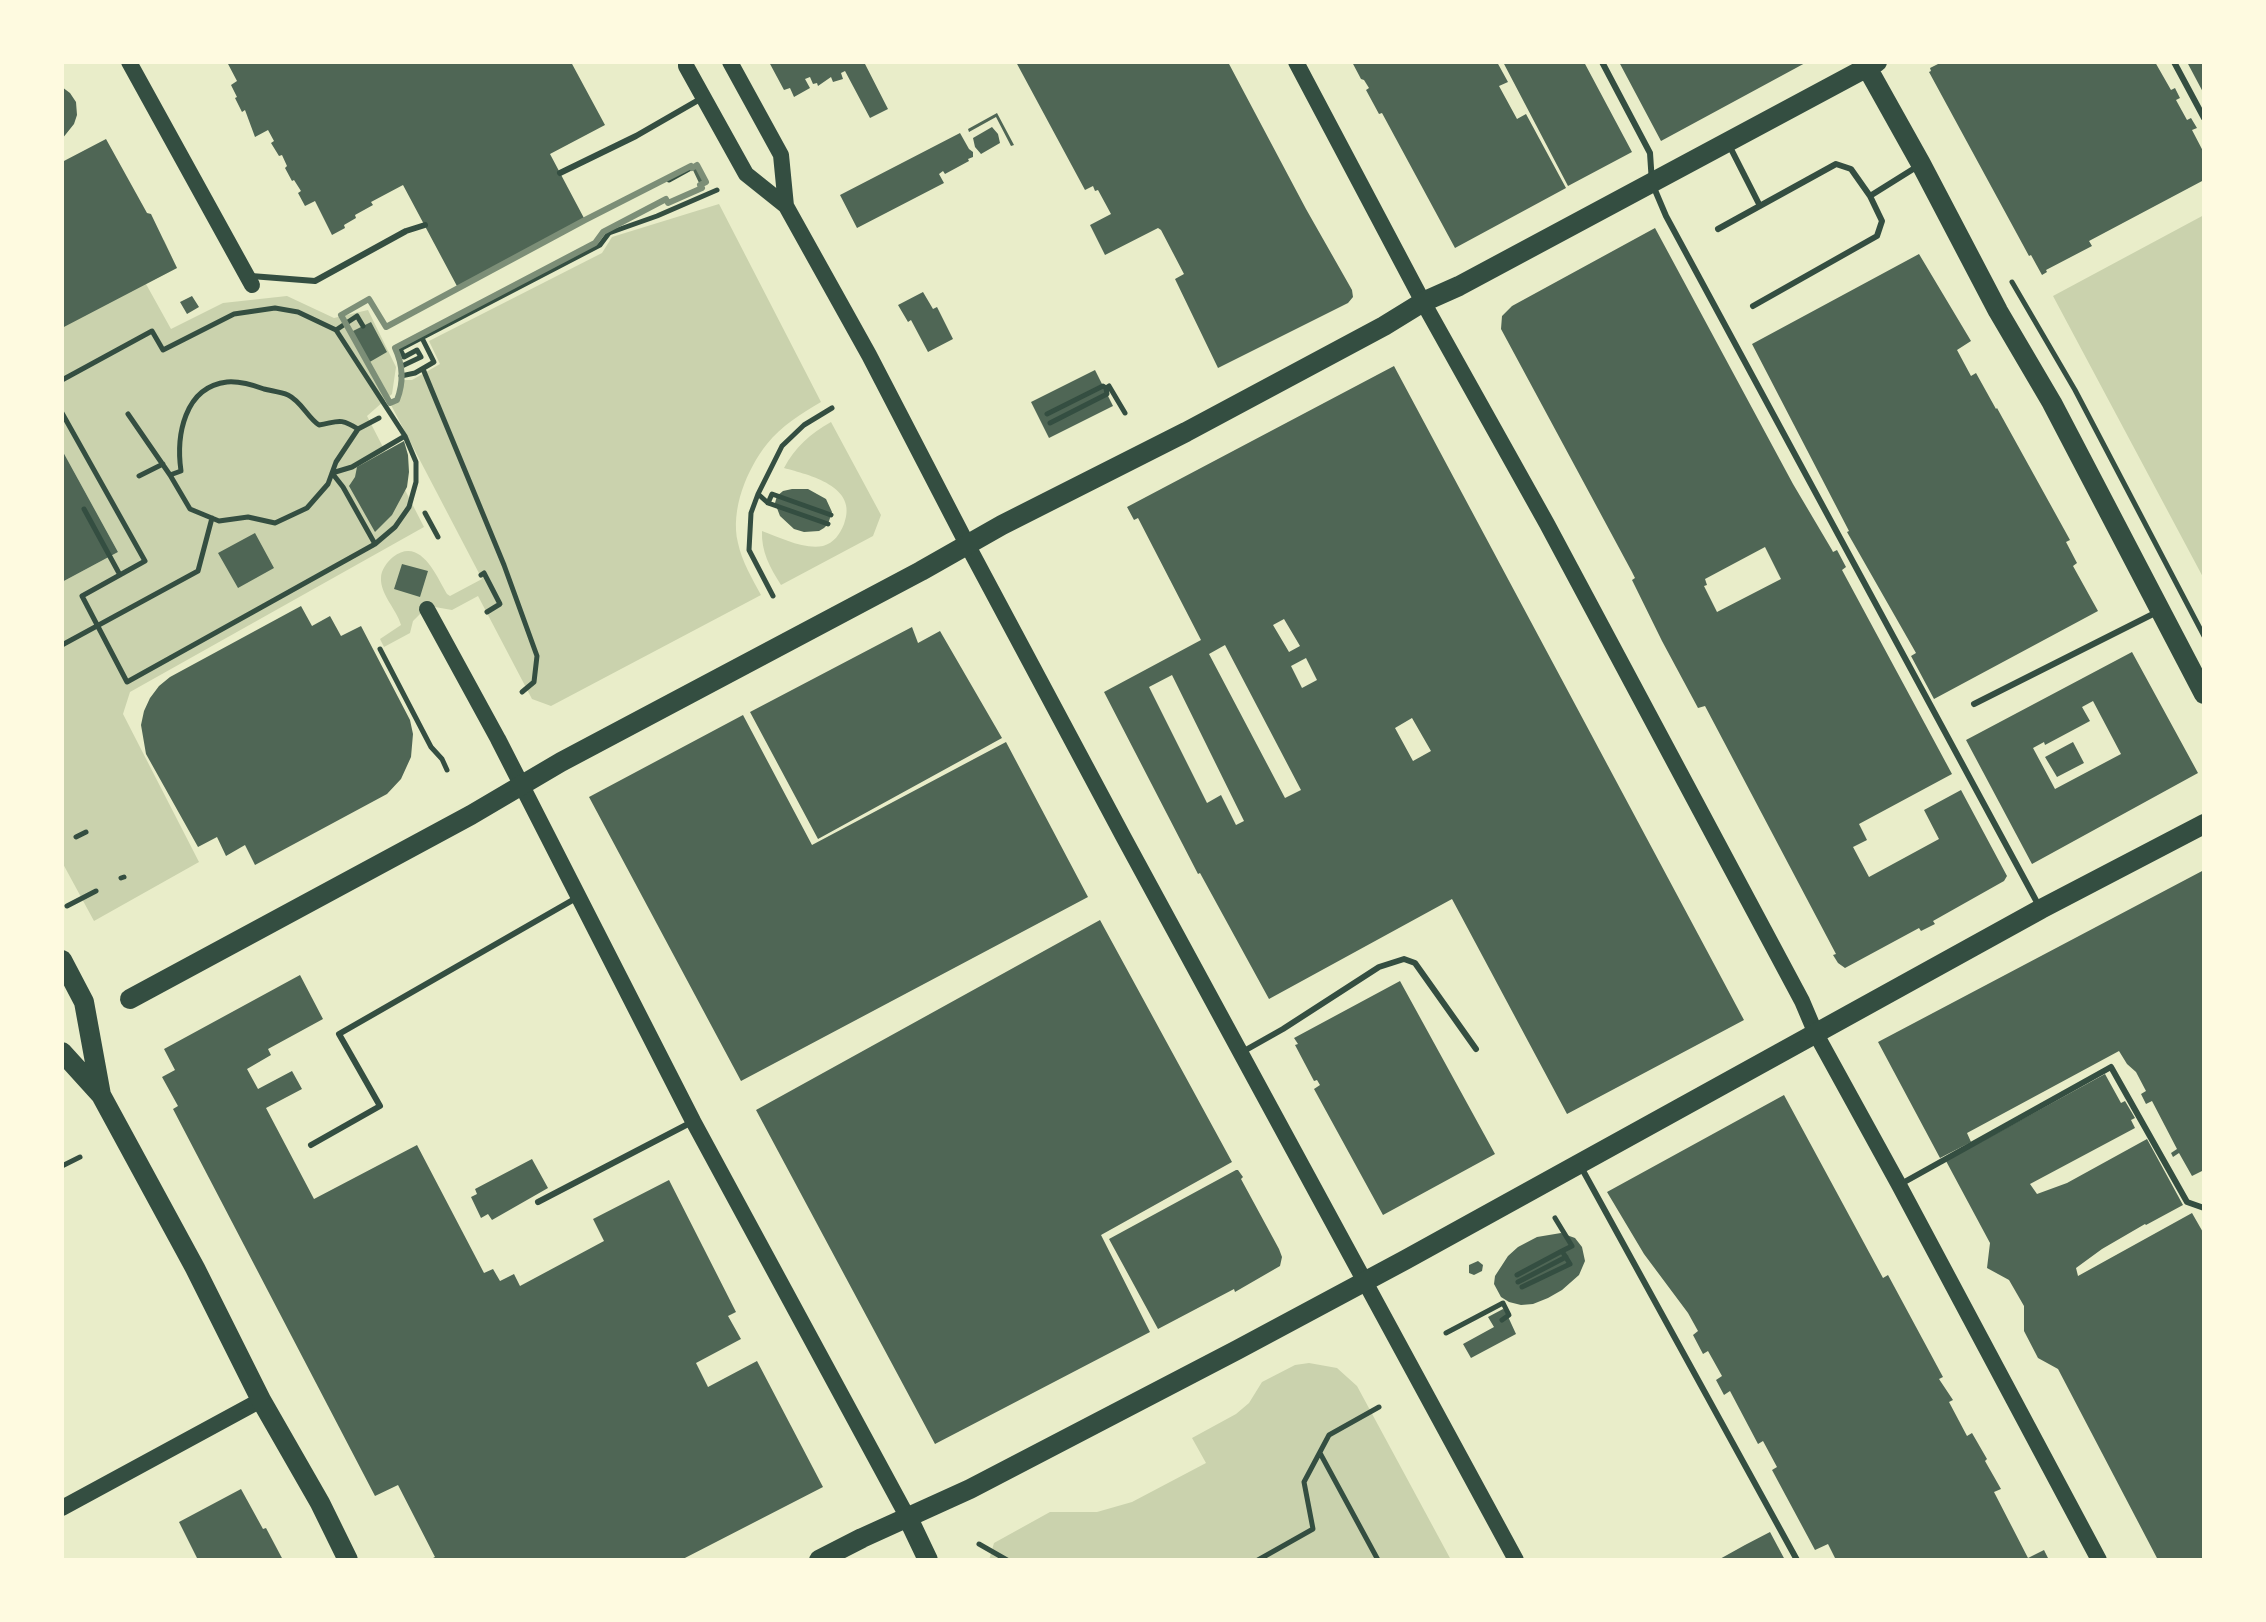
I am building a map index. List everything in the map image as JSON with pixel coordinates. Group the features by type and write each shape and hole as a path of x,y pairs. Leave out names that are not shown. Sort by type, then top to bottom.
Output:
{"main road":[{"path":"129,62 250,280"},
{"path":"686,62 746,174 786,206 869,355 968,546 1516,1560"},
{"path":"730,62 781,155 786,206"},
{"path":"1296,62 1423,302 1560,548 1802,1001 1816,1034 2099,1560"},
{"path":"130,999 1059,494 1186,432 1869,64 1998,311 2052,403 2204,694"},
{"path":"427,609 498,739 693,1121 928,1560"},
{"path":"819,1560 984,1482 1237,1350 2041,909 2204,824"},
{"path":"62,960 84,1002 101,1095"},
{"path":"62,1052 101,1095 348,1560"},
{"path":"62,1508 261,1400"}],"lane":[{"path":"1602,62 1650,153 1652,183 1666,216 2041,909"},
{"path":"2174,62 2204,118"},
{"path":"560,173 636,136 704,97"},
{"path":"1727,140 1760,206"},
{"path":"1718,229 1836,164 1851,169 1870,196 1882,221 1877,236 1753,306"},
{"path":"1870,196 1921,164"},
{"path":"250,280 315,281 406,231 425,225"},
{"path":"1974,704 2160,610"},
{"path":"311,1145 380,1106 339,1034 578,897"},
{"path":"1241,1053 1379,967 1404,959 1415,963 1476,1049"},
{"path":"1899,1185 2111,1067 2187,1202 2204,1208"},
{"path":"538,1202 693,1121"},
{"path":"1579,1163 1797,1560"}],"path":[{"path":"669,180 689,169"},
{"path":"402,366 421,357 417,350 404,357 400,349 600,245 609,233 717,190"},
{"path":"62,380 152,331 163,350 234,314 275,308 298,312 336,330 405,436 416,462 416,482 409,507 395,527 375,544 127,682 82,596 145,561 62,413"},
{"path":"336,330 357,316 363,326"},
{"path":"401,376 408,376 434,362 422,338"},
{"path":"423,369 504,565 537,656 534,682 522,692"},
{"path":"170,475 181,471 181,427 189,407 207,389 228,382 290,396 315,424 333,420 347,422 358,429"},
{"path":"1047,414 1103,386 1109,386 1125,413"},
{"path":"1050,423 1107,394 1106,388"},
{"path":"773,596 749,550 751,513 782,446 804,425 832,408"},
{"path":"128,414 190,509 219,521 248,517 275,523 307,508 328,484 336,462 358,429 379,418"},
{"path":"332,473 352,467 405,436"},
{"path":"139,476 163,464"},
{"path":"332,473 375,544"},
{"path":"758,494 768,503 828,524"},
{"path":"768,503 772,494 831,515"},
{"path":"84,509 120,575"},
{"path":"425,513 438,537"},
{"path":"62,645 198,571 212,518"},
{"path":"481,575 484,573 500,604 487,612"},
{"path":"380,649 431,747 447,770"},
{"path":"76,837 86,832"},
{"path":"67,906 96,891"},
{"path":"62,1166 80,1157"},
{"path":"1555,1218 1572,1246 1519,1281 1570,1264 1564,1254"},
{"path":"1446,1333 1503,1303 1509,1315 1502,1320"},
{"path":"1258,1560 1313,1529 1304,1482 1329,1435 1379,1407"},
{"path":"1320,1452 1378,1560"},
{"path":"979,1544 1007,1560"}],"green space":[{"path":"719,204 821,402 792,420 773,437 753,465 742,490 736,517 738,543 761,595 551,706 532,699 478,596 452,610 435,607 422,612 413,621 410,633 384,647 380,639 401,625 381,584 383,569 393,557 411,551 419,554 450,596 482,579 390,403 397,400 401,380 412,380 440,364 429,341 602,253 612,237"},
{"path":"2204,215 2204,579 2053,296"},
{"path":"164,240 177,268 146,284 171,329 223,303 287,296 334,318 368,310 396,367 392,394 367,416 424,527 130,692 123,714 199,862 94,921 62,862 62,582 118,552 62,450 62,294"},
{"path":"831,422 881,515 873,536 781,585 767,559 762,531 816,547 827,545 844,524 847,511 838,491 818,479 784,468 804,442"},
{"path":"1309,1363 1337,1368 1357,1386 1451,1560 989,1560 994,1543 1050,1512 1097,1512 1132,1502 1206,1463 1192,1438 1236,1414 1249,1403 1262,1382 1295,1365"}],"building":[{"path":"227,62 571,62 605,125 550,154 585,220 458,288 403,185 371,202 373,205 355,215 356,218 344,225 345,228 332,235 315,201 305,206 298,193 301,191 285,168 282,155 279,156 271,143 274,141 268,130 255,137 245,110 242,112 235,98 231,85 237,81"},
{"path":"769,62 864,62 888,109 870,118 845,71 841,73 843,79 833,82 831,77 818,86 817,83 813,84 810,77 805,79 810,88 794,97 790,88 784,90"},
{"path":"1016,62 1228,62 1352,290 1353,297 1348,303 1218,368 1175,279 1184,274 1161,230 1158,228 1105,255 1090,225 1111,214 1098,190 1095,191 1093,186 1085,190"},
{"path":"1352,62 1497,62 1508,82 1499,86 1517,119 1526,114 1566,188 1455,248"},
{"path":"1503,62 1584,62 1632,152 1568,186"},
{"path":"1619,62 1807,62 1661,141"},
{"path":"1942,62 2155,62 2171,90 2175,88 2180,98 2176,100 2187,120 2191,118 2197,128 2192,130 2204,153 2204,180 2089,241 2092,246 2042,275 1929,72 1930,68"},
{"path":"2187,62 2204,62 2204,94"},
{"path":"62,87 76,102 77,115 62,139"},
{"path":"997,113 1014,145 1011,146 996,117 969,132 968,129"},
{"path":"992,127 1000,143 981,154 973,138"},
{"path":"960,133 973,152 969,161 939,174 944,183 857,228 840,195"},
{"path":"106,139 147,213 151,214 177,268 62,328 62,162"},
{"path":"697,165 706,182 700,185 692,168"},
{"path":"1655,228 1793,484 1833,552 1837,550 1846,567 1842,570 1952,774 1859,824 1867,840 1853,847 1869,877 1939,839 1924,810 1961,790 2007,876 2004,881 1921,931 1919,928 1845,968 1838,963 1705,706 1698,708 1662,641 1632,580 1635,578 1632,572 1501,329 1502,316 1512,306","holes":["1765,547 1781,579 1717,612 1704,586 1707,585 1705,579"]},
{"path":"1919,254 1971,341 1957,350 1971,376 1976,373 1997,408 2070,540 2066,542 2077,563 2073,566 2098,611 1934,699 1911,656 1916,653 1847,532 1752,344"},
{"path":"923,292 933,309 937,307 953,339 928,352 911,320 908,322 898,305"},
{"path":"192,296 199,307 187,314 180,302"},
{"path":"371,322 387,352 368,363 351,332"},
{"path":"1394,366 1744,1020 1567,1114 1452,899 1269,999 1198,874 1104,692 1201,640 1138,518 1134,520 1127,507","holes":["1284,619 1300,646 1289,652 1273,625","1225,645 1301,790 1285,798 1209,654","1306,658 1317,680 1302,688 1291,666","1172,675 1244,821 1236,825 1221,795 1207,803 1149,687","1412,718 1431,751 1413,761 1395,728"]},
{"path":"1095,370 1113,406 1049,438 1031,402"},
{"path":"404,441 408,455 407,487 392,515 375,532 349,486 357,467"},
{"path":"62,450 118,552 62,582"},
{"path":"792,489 808,489 826,499 832,512 824,528 804,532 794,529 780,516 775,503 777,496"},
{"path":"255,533 274,568 238,588 218,553"},
{"path":"402,564 428,571 420,597 394,589"},
{"path":"301,606 312,626 330,616 341,636 361,626 410,720 413,734 411,757 401,779 387,794 255,865 245,845 226,856 217,837 198,847 146,754 141,725 150,698 170,677"},
{"path":"912,627 918,643 940,631 1002,738 818,839 750,712"},
{"path":"2132,652 2198,773 2032,864 1966,740","holes":["2093,701 2121,754 2055,789 2033,748 2044,742 2045,745 2090,721 2082,707"]},
{"path":"743,715 812,845 1006,742 1088,897 741,1081 589,797"},
{"path":"2073,742 2084,763 2057,777 2045,757"},
{"path":"2204,870 2204,1170 2192,1176 2179,1153 2173,1157 2171,1153 2177,1149 2152,1101 2146,1104 2141,1094 2146,1091 2136,1072 2119,1051 1967,1133 1971,1142 1940,1158 1878,1042"},
{"path":"1100,920 1232,1162 1101,1235 1150,1332 935,1444 756,1110"},
{"path":"300,975 323,1019 268,1049 271,1055 247,1069 258,1089 292,1071 302,1089 266,1108 314,1199 417,1145 484,1273 493,1269 500,1281 514,1274 520,1286 604,1241 593,1219 669,1180 736,1312 728,1316 741,1339 696,1363 708,1387 757,1361 823,1487 681,1560 429,1560 435,1557 398,1485 375,1496 173,1109 178,1106 162,1077 175,1070 164,1049"},
{"path":"1400,981 1495,1154 1383,1215 1314,1089 1320,1085 1317,1080 1314,1081 1294,1038"},
{"path":"2105,1074 2121,1103 2125,1101 2135,1118 2131,1120 2135,1128 2030,1184 2037,1194 2067,1183 2147,1139 2183,1205 2102,1249 2076,1268 2078,1276 2192,1213 2204,1234 2204,1560 2158,1560 2058,1369 2038,1358 2024,1331 2024,1306 2009,1280 1987,1268 1990,1243 1946,1161"},
{"path":"1784,1095 1883,1278 1888,1275 1943,1377 1939,1379 1953,1400 1949,1402 1967,1436 1972,1433 1987,1459 1985,1461 2001,1489 1994,1492 2028,1558 2044,1550 2049,1560 1836,1560 1828,1544 1815,1550 1772,1470 1777,1467 1763,1441 1758,1444 1730,1391 1724,1395 1716,1380 1722,1376 1708,1351 1703,1354 1693,1335 1698,1331 1688,1313 1644,1254 1607,1192"},
{"path":"532,1159 548,1188 492,1220 488,1214 481,1218 471,1197 477,1194 475,1189"},
{"path":"1236,1170 1243,1177 1241,1179 1279,1249 1282,1257 1280,1266 1235,1292 1234,1289 1158,1329 1109,1239"},
{"path":"1561,1233 1575,1238 1582,1247 1585,1261 1579,1275 1562,1290 1533,1304 1521,1305 1501,1297 1494,1284 1495,1276 1508,1256 1537,1237"},
{"path":"1478,1261 1483,1265 1482,1271 1474,1275 1469,1273 1469,1265"},
{"path":"1503,1309 1516,1334 1471,1358 1463,1344 1494,1327 1488,1317"},
{"path":"241,1489 283,1560 198,1560 179,1522"},
{"path":"1770,1532 1785,1560 1718,1560 1745,1545"}],"railway":[{"path":"697,165 706,182 700,185 702,188 668,203 666,199 603,232 595,243 395,348 402,380 397,400 390,403 341,315 369,299 386,327 585,220 697,165"}]}
